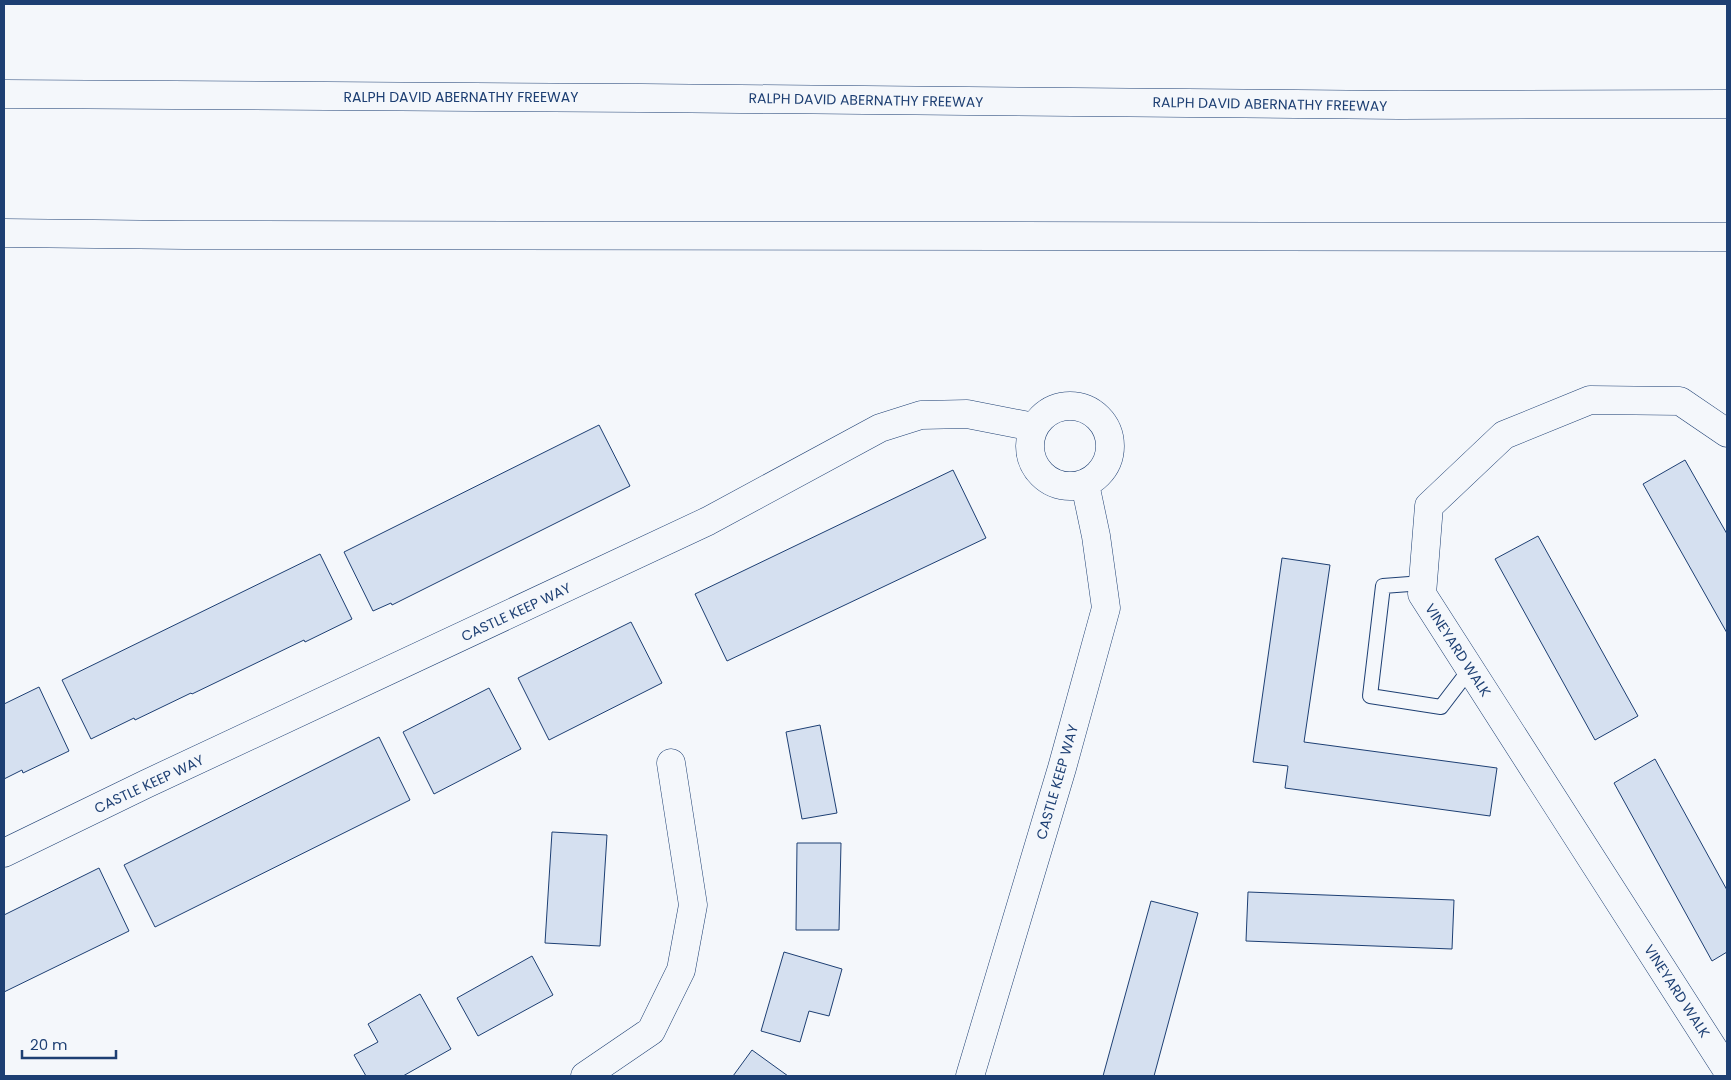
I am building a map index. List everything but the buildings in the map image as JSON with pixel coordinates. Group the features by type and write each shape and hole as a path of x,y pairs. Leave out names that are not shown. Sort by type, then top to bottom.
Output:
{"main road":[{"name":"RALPH DAVID ABERNATHY FREEWAY","path":"4,94 1399,105 1727,104"},
{"path":"4,234 1727,237"},
{"name":"VINEYARD WALK","path":"1727,433 1680,401 1590,400 1504,435 1428,506 1422,594 1727,1070"},
{"path":"1074,406 1085,409 1095,414 1105,426 1110,440 1110,452 1105,467 1097,476 1085,484 1069,487 1053,483 1036,468 1030,450 1030,440 1034,427 1042,417 1056,408 1074,406"},
{"name":"CASTLE KEEP WAY","path":"4,853 146,784 708,521 880,428 922,415 967,414 1034,427"},
{"name":"CASTLE KEEP WAY","path":"970,1076 1062,768 1106,608 1096,536 1085,484"},
{"path":"585,1076 651,1031 681,970 693,905 671,763"}],"lane":[{"path":"1423,583 1383,586 1370,696 1441,707 1470,669"}]}
